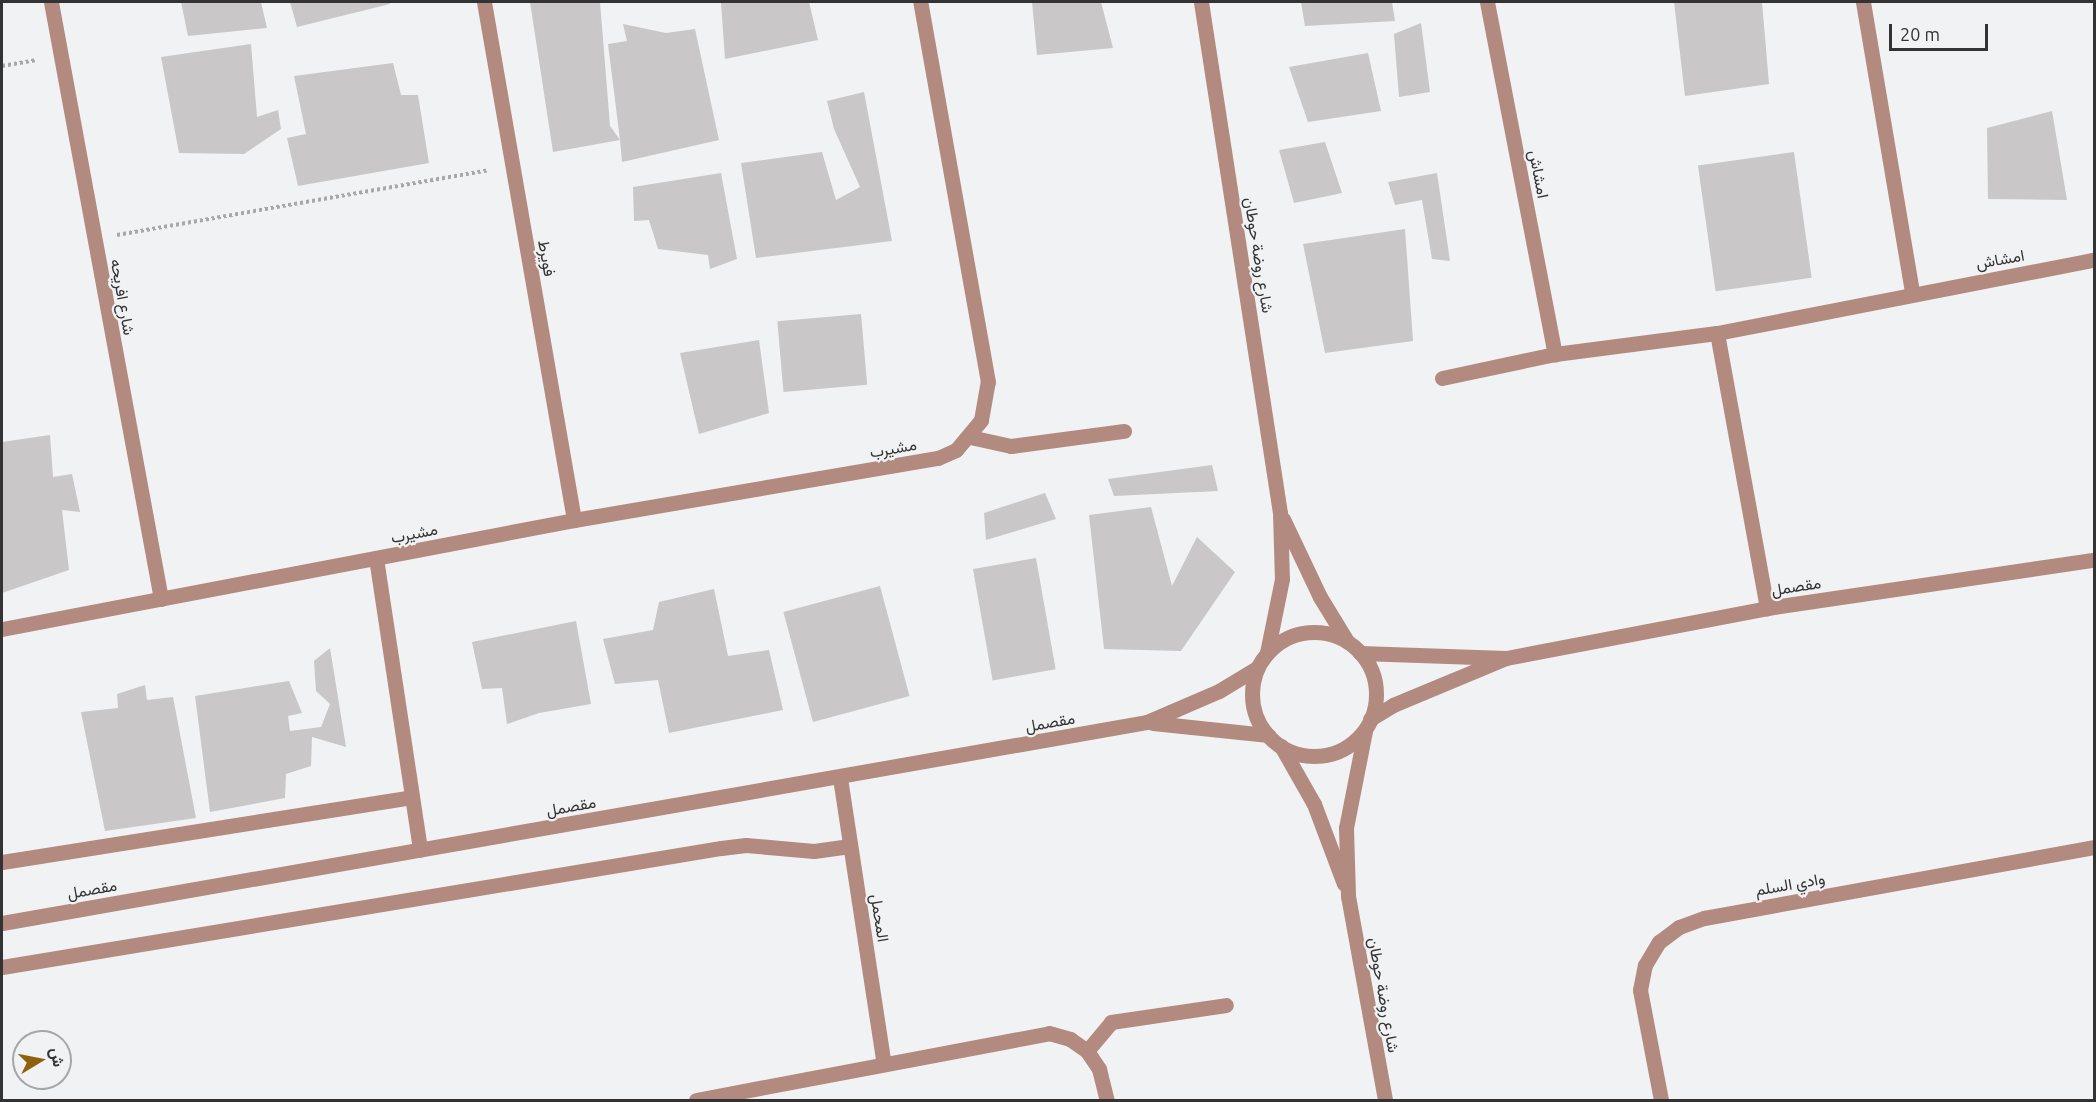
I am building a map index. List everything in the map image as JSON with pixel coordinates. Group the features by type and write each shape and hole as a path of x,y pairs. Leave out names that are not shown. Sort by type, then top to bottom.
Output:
{"street":[{"name":"شارع افريحه","path":"51,2 160,599"},
{"name":"فويرط","path":"484,2 574,520"},
{"name":"مشيرب","path":"2,629 574,520 938,458 970,437 984,411 988,382 920,2"},
{"name":"شارع روضة حوطان","path":"1201,2 1280,513 1282,579 1267,653"},
{"name":"امشاش","path":"1487,2 1555,354"},
{"path":"1863,2 1912,293"},
{"name":"امشاش","path":"1442,378 1555,354 1717,333 1912,293 2094,260"},
{"path":"1717,333 1767,608"},
{"path":"970,437 1011,446 1124,431"},
{"name":"شارع روضة حوطان","path":"1280,513 1320,597 1347,641"},
{"name":"مشيرب","path":"376,558 420,850"},
{"name":"مقصمل","path":"1360,653 1506,658 1767,608 2094,560"},
{"path":"1322,633 1347,641 1360,653 1375,685 1368,724 1353,742 1336,752 1298,754 1281,746 1268,735 1252,703 1257,668 1267,653 1296,634 1322,633"},
{"name":"مقصمل","path":"1368,724 1410,697 1462,679 1506,658"},
{"name":"مقصمل","path":"2,922 840,778 1147,722 1219,691 1257,668"},
{"name":"مقصمل","path":"1147,722 1198,725 1268,735"},
{"name":"شارع روضة حوطان","path":"1368,724 1346,828 1348,896 1385,1101"},
{"name":"شارع روضة حوطان","path":"1281,746 1314,804 1348,896"},
{"name":"المحمل","path":"840,778 884,1064"},
{"path":"2,862 412,797"},
{"path":"2,967 721,848 746,845 814,851 850,846"},
{"name":"وادي السلم","path":"1661,1101 1640,990 1646,964 1659,942 1679,927 1704,918 2094,847"},
{"path":"1087,1051 1111,1022 1226,1005"},
{"path":"696,1101 1048,1033 1070,1039 1087,1051 1100,1069 1107,1101"}],"path":[{"path":"2,66 61,56"},
{"path":"94,239 512,166"}],"building":[{"path":"181,2 261,2 267,28 188,36"},
{"path":"290,2 389,2 390,4 297,27"},
{"path":"530,2 600,2 610,126 620,140 553,152"},
{"path":"809,2 818,40 725,59 721,3"},
{"path":"1032,2 1101,2 1113,48 1037,55"},
{"path":"1301,2 1392,2 1395,21 1305,26"},
{"path":"1674,2 1762,2 1769,84 1685,96"},
{"path":"1421,23 1430,92 1399,97 1394,34"},
{"path":"623,24 666,33 695,29 719,140 622,162 608,44 627,41"},
{"path":"251,44 257,117 278,110 281,129 244,154 179,153 161,57"},
{"path":"1368,53 1381,111 1308,122 1289,67"},
{"path":"393,63 401,95 418,95 429,163 298,186 287,138 306,134 294,76"},
{"path":"864,92 892,241 756,258 741,163 822,152 836,200 860,187 834,129 827,101"},
{"path":"2052,111 2067,200 1988,199 1987,128"},
{"path":"1325,142 1342,193 1294,203 1279,150"},
{"path":"1794,152 1812,278 1716,291 1698,165"},
{"path":"721,173 737,259 710,269 708,255 658,249 649,220 634,221 633,187"},
{"path":"1437,173 1450,261 1432,259 1422,200 1395,205 1388,182"},
{"path":"1405,229 1413,341 1325,353 1303,244"},
{"path":"861,314 867,385 784,392 777,321"},
{"path":"759,340 769,413 699,434 680,353"},
{"path":"50,435 53,477 72,474 80,512 62,510 69,570 2,593 2,442"},
{"path":"1212,465 1218,491 1114,496 1108,479"},
{"path":"1045,493 1056,519 986,540 984,513"},
{"path":"1151,507 1172,586 1197,537 1235,572 1181,651 1104,649 1089,515"},
{"path":"1036,558 1056,669 993,680 973,569"},
{"path":"880,586 910,696 813,722 783,612"},
{"path":"714,589 728,656 769,650 783,710 669,733 658,680 615,684 603,639 653,630 659,602"},
{"path":"576,621 591,704 539,713 507,724 502,688 482,689 472,642"},
{"path":"330,648 346,747 312,737 311,766 286,774 285,798 210,812 195,696 289,681 302,713 288,716 290,731 321,727 330,704 316,691 314,661"},
{"path":"145,685 147,700 173,697 196,818 105,831 81,712 118,708 117,694"}]}
